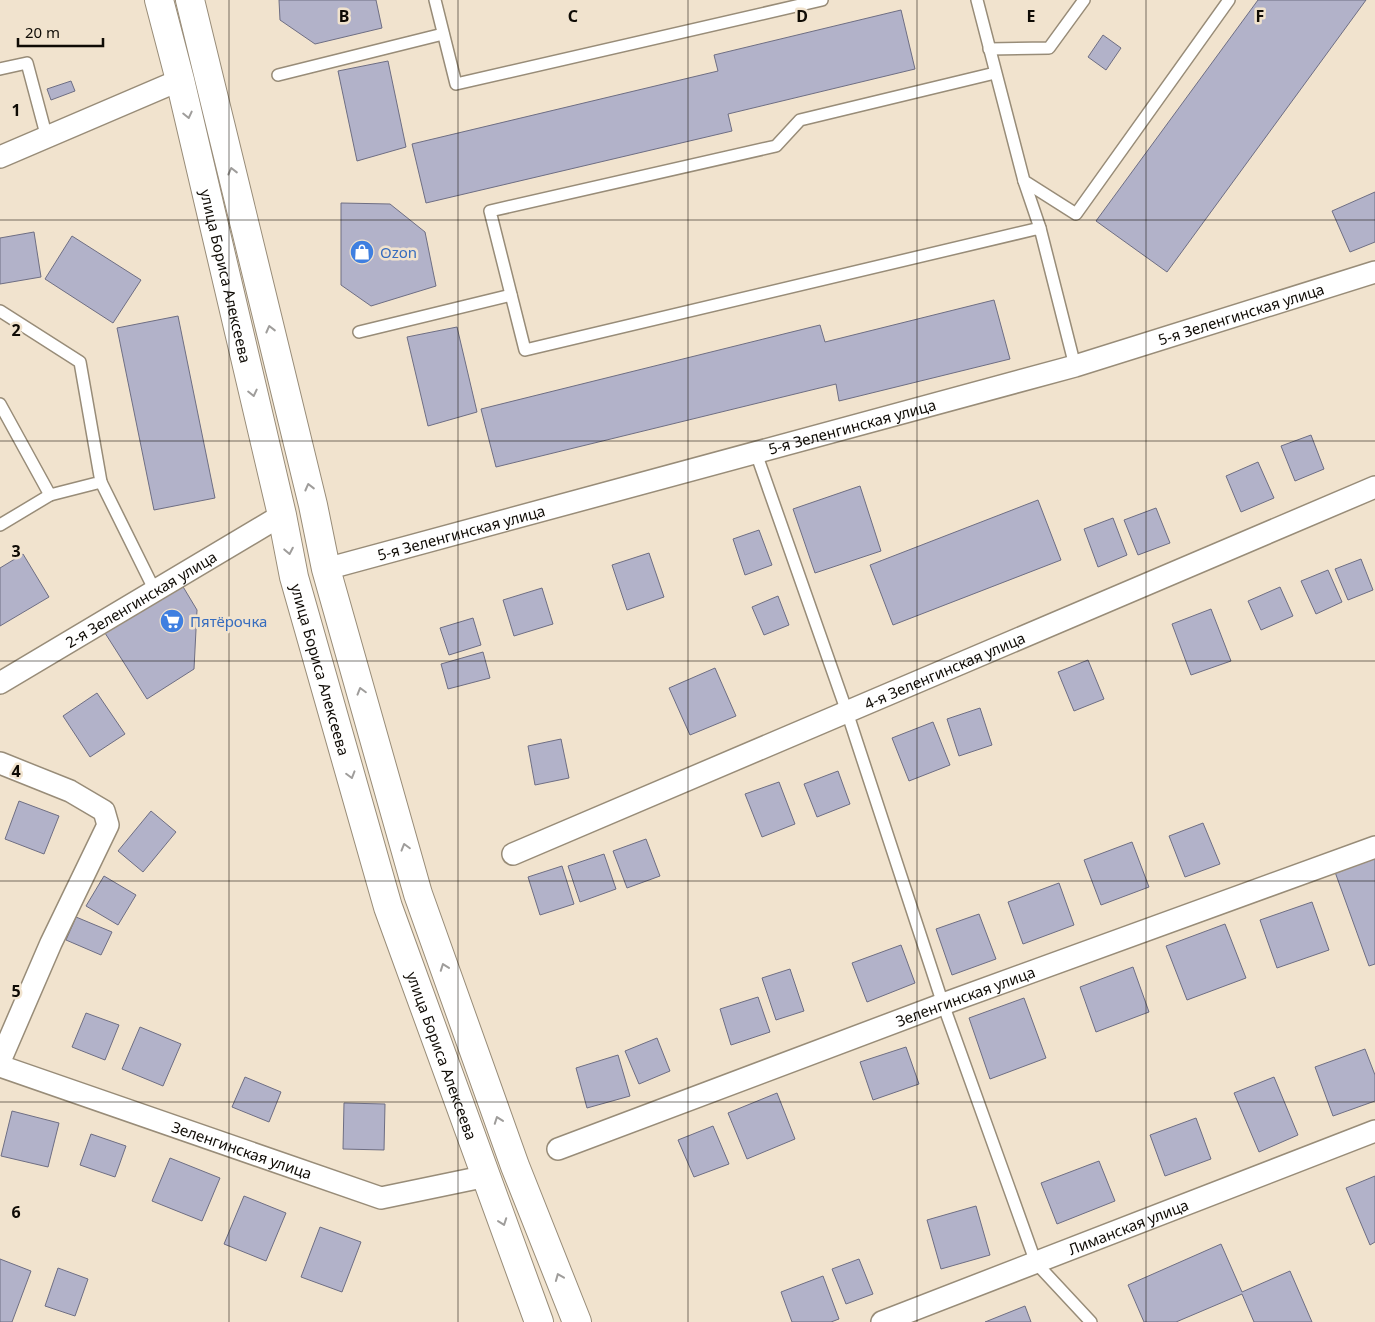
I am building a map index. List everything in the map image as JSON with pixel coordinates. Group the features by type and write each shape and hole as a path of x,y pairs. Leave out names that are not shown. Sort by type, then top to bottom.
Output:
{"street":[{"name":"улица Бориса Алексеева","path":"159,0 180,80 282,515 294,577 388,907 539,1322"},
{"path":"190,0 313,505 326,569 418,894 515,1166 577,1322"},
{"path":"0,157 180,80"},
{"name":"5-я Зеленгинская улица","path":"326,569 1075,366 1375,272"},
{"name":"4-я Зеленгинская улица","path":"513,854 1375,487"},
{"name":"2-я Зеленгинская улица","path":"0,682 282,515"},
{"path":"0,763 70,791 104,811 108,825 50,943 0,1061"},
{"name":"Зеленгинская улица","path":"558,1150 943,1004 1375,847"},
{"name":"Зеленгинская улица","path":"0,1066 381,1198 487,1176"},
{"name":"Лиманская улица","path":"882,1322 1375,1131"}],"lane":[{"path":"435,0 456,84 822,0"},
{"path":"977,0 1024,181 1040,228 1075,366"},
{"path":"989,49 1049,48 1084,0"},
{"path":"1024,181 1076,214 1229,0"},
{"path":"278,75 443,34"},
{"path":"0,69 27,63 47,138"},
{"path":"995,73 800,120 776,146 490,211 525,350 1040,228"},
{"path":"359,332 511,295"},
{"path":"0,311 80,362 101,482 155,591"},
{"path":"0,404 50,495"},
{"path":"756,453 847,712 943,1004 1036,1263 1092,1322"},
{"path":"0,525 50,495 101,482"}],"building":[{"path":"279,0 376,0 382,28 315,44 280,20"},
{"path":"1258,0 1366,0 1167,272 1096,221"},
{"path":"901,10 915,69 728,114 732,131 426,203 412,144 718,71 714,55"},
{"path":"1103,35 1121,48 1106,70 1088,57"},
{"path":"388,61 406,147 357,161 338,71"},
{"path":"71,81 75,91 51,100 47,89"},
{"path":"1375,192 1375,242 1350,252 1332,211"},
{"path":"341,203 390,204 425,232 436,286 371,306 341,285"},
{"path":"34,232 41,277 0,284 0,238"},
{"path":"72,236 141,280 113,323 45,279"},
{"path":"994,300 1010,359 839,401 836,384 496,467 481,409 820,325 825,342"},
{"path":"178,316 215,498 154,510 117,328"},
{"path":"457,327 477,412 428,426 407,337"},
{"path":"1311,435 1324,469 1295,481 1281,446"},
{"path":"1258,462 1274,498 1241,512 1226,476"},
{"path":"860,486 881,551 815,573 793,509"},
{"path":"1038,500 1061,560 893,625 870,565"},
{"path":"1156,508 1170,543 1138,555 1124,520"},
{"path":"1113,518 1127,555 1098,567 1084,529"},
{"path":"759,530 772,565 745,575 733,539"},
{"path":"649,553 664,597 627,610 612,565"},
{"path":"23,554 49,597 0,626 0,568"},
{"path":"1361,559 1373,590 1348,600 1335,569"},
{"path":"1328,570 1342,602 1316,614 1301,581"},
{"path":"182,585 197,610 194,669 147,699 105,633"},
{"path":"1280,587 1293,616 1261,630 1248,601"},
{"path":"542,588 553,624 514,636 503,600"},
{"path":"778,596 789,625 764,635 752,607"},
{"path":"1211,609 1231,661 1191,675 1172,624"},
{"path":"473,618 481,645 449,655 440,628"},
{"path":"483,652 490,678 448,689 441,664"},
{"path":"1088,660 1104,699 1074,711 1058,672"},
{"path":"715,668 736,716 690,735 669,688"},
{"path":"97,693 125,734 90,757 63,716"},
{"path":"980,708 992,745 959,756 947,719"},
{"path":"933,722 950,765 909,781 892,738"},
{"path":"561,739 569,778 535,785 528,746"},
{"path":"838,771 850,804 817,817 804,784"},
{"path":"779,782 795,824 762,837 745,794"},
{"path":"19,801 59,816 44,854 5,839"},
{"path":"151,811 176,832 143,872 118,851"},
{"path":"1203,823 1220,864 1185,877 1169,836"},
{"path":"646,839 660,876 627,888 613,851"},
{"path":"1132,842 1149,887 1101,905 1084,860"},
{"path":"604,854 616,889 580,902 568,866"},
{"path":"1375,858 1375,964 1369,966 1335,872"},
{"path":"562,866 574,904 540,915 528,877"},
{"path":"104,876 136,895 118,925 86,906"},
{"path":"1059,883 1074,925 1023,944 1008,902"},
{"path":"1312,902 1329,950 1277,968 1260,920"},
{"path":"979,914 996,959 952,975 936,929"},
{"path":"76,917 112,932 101,955 66,940"},
{"path":"1225,924 1246,978 1187,1000 1166,946"},
{"path":"901,945 915,983 867,1002 852,963"},
{"path":"1133,967 1149,1012 1096,1032 1080,987"},
{"path":"790,969 804,1011 776,1020 762,978"},
{"path":"758,997 770,1032 731,1045 720,1009"},
{"path":"1024,998 1046,1058 990,1079 969,1018"},
{"path":"86,1013 119,1025 105,1060 72,1047"},
{"path":"140,1027 181,1044 163,1086 122,1069"},
{"path":"657,1038 670,1071 639,1084 625,1051"},
{"path":"906,1047 919,1084 873,1100 860,1062"},
{"path":"1365,1049 1375,1075 1375,1101 1333,1116 1315,1067"},
{"path":"618,1055 630,1096 587,1108 576,1068"},
{"path":"245,1077 281,1092 269,1122 232,1107"},
{"path":"1274,1077 1298,1135 1259,1152 1234,1093"},
{"path":"777,1093 795,1139 747,1159 728,1113"},
{"path":"344,1103 385,1104 384,1150 343,1149"},
{"path":"12,1111 59,1123 48,1167 1,1156"},
{"path":"1196,1118 1211,1159 1165,1176 1150,1135"},
{"path":"713,1126 729,1164 694,1177 678,1140"},
{"path":"91,1134 126,1146 115,1177 80,1165"},
{"path":"170,1158 220,1178 202,1221 152,1201"},
{"path":"1099,1161 1115,1201 1057,1224 1041,1183"},
{"path":"1375,1176 1375,1242 1370,1245 1346,1188"},
{"path":"244,1196 286,1213 266,1261 224,1244"},
{"path":"976,1206 990,1255 941,1269 927,1220"},
{"path":"320,1227 361,1242 342,1292 301,1277"},
{"path":"1221,1244 1242,1292 1290,1271 1312,1322 1254,1322 1242,1294 1176,1322 1144,1322 1128,1285"},
{"path":"0,1259 31,1271 12,1322 0,1322"},
{"path":"859,1259 873,1294 846,1304 832,1269"},
{"path":"58,1268 88,1279 75,1316 45,1306"},
{"path":"823,1276 839,1319 831,1322 792,1322 781,1292"},
{"path":"1025,1306 1031,1322 985,1322"}],"place":[{"name":"Ozon","path":"362,252"},
{"name":"Пятёрочка","path":"172,621"}]}
